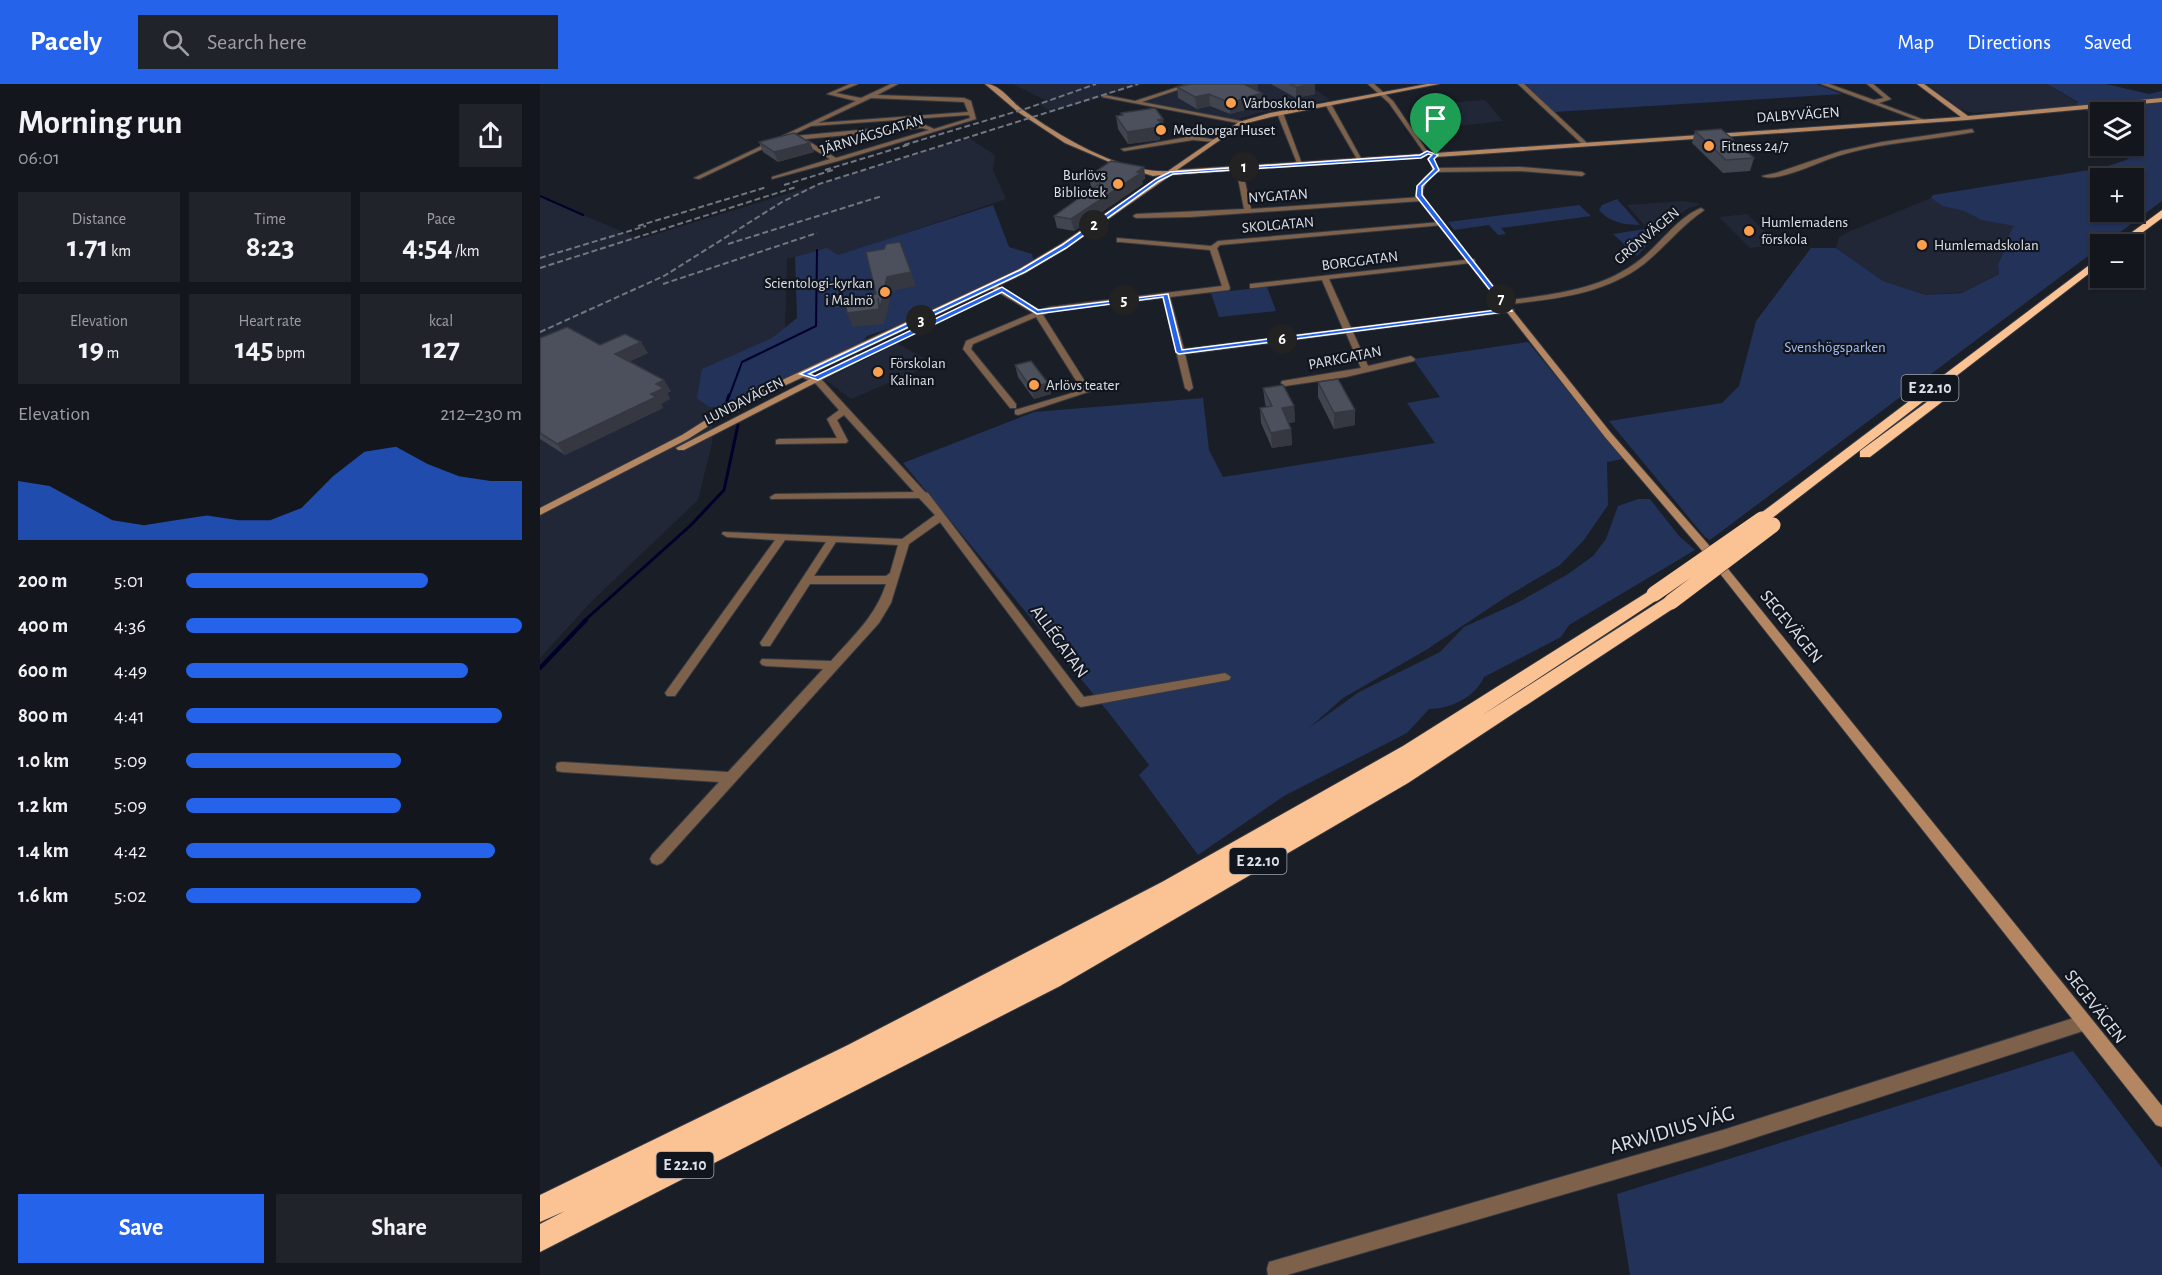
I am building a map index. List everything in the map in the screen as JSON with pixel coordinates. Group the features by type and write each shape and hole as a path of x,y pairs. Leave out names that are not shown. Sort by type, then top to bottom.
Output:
{"highway":[{"path":"2134,234 2162,213"},
{"path":"2144,240 2162,226"},
{"name":"E 22.10","path":"1768,522 2090,268"},
{"name":"E 22.10","path":"540,1238 1052,978 1401,777 1663,598 2090,281"},
{"name":"E 22.10","path":"540,1209 834,1065 1047,956 1230,856 1377,771 1663,598"}],"street":[{"path":"834,84 845,86"},
{"path":"855,84 845,86 830,94 862,100"},
{"path":"697,178 895,84"},
{"name":"DALBYVÄGEN","path":"988,84 1002,93 1017,110 1084,153 1153,174 1967,118 2162,100"},
{"path":"1136,102 1192,84"},
{"path":"1371,84 1394,107 1429,155 1436,170"},
{"name":"LUNDAVÄGEN","path":"540,521 1071,248 1167,180 1172,173 1241,123 1280,113 1436,84"},
{"path":"1521,84 1584,143"},
{"path":"1824,84 1921,121 1941,136"},
{"path":"1870,84 1888,99 1875,102"},
{"path":"1920,84 1967,118"},
{"path":"806,126 971,113 968,101 962,99 870,96"},
{"path":"1105,97 1241,123"},
{"path":"1328,104 1360,159"},
{"name":"JÄRNVÄGSGATAN","path":"774,178 971,120 971,113"},
{"path":"1280,113 1300,163"},
{"path":"798,138 923,126 935,130"},
{"path":"1765,176 1777,175 1856,150 1972,131"},
{"path":"792,133 836,160"},
{"path":"1124,149 1193,138 1214,141"},
{"path":"1239,168 1248,211"},
{"path":"1422,199 1418,193 1419,186 1436,170 1520,169 1582,174"},
{"name":"NYGATAN","path":"1136,216 1422,199"},
{"name":"SEGEVÄGEN","path":"1422,199 1623,453 1715,560 2162,1119"},
{"name":"GRÖNVÄGEN","path":"1179,352 1472,315 1572,294 1605,285 1642,262 1687,218 1701,210"},
{"name":"SKOLGATAN","path":"1120,240 1213,248 1218,243 1442,224"},
{"path":"998,287 1037,312 1087,391 1015,409 966,347 1037,312 1226,288 1213,248"},
{"name":"BORGGATAN","path":"1253,286 1471,261"},
{"path":"1325,278 1365,368"},
{"name":"LUNDAVÄGEN","path":"540,512 685,437 734,406 998,287"},
{"path":"1166,295 1189,388"},
{"name":"PARKGATAN","path":"1285,384 1347,374 1411,359"},
{"path":"803,374 816,378"},
{"name":"ALLÉGATAN","path":"816,378 924,495 1081,702 1225,677"},
{"path":"779,442 843,441 832,419 845,410"},
{"path":"775,497 924,495"},
{"path":"657,860 874,620 885,603 904,542 941,516"},
{"path":"727,534 904,542"},
{"path":"671,693 782,537"},
{"path":"766,643 832,540"},
{"path":"806,580 868,582 892,578"},
{"path":"766,662 834,665"},
{"path":"562,767 732,778"},
{"name":"ARWIDIUS VÄG","path":"1277,1275 1276,1269 1723,1138 2083,1023"}],"shaded area":[{"path":"1013,84 1144,84 1051,112 1039,104 1045,100"},
{"name":"Vårboskolan","path":"1200,84 1308,84 1330,100 1258,113 1232,121 1146,102"},
{"path":"1926,84 2047,84 2078,103 2076,106 1973,113 1962,110"},
{"path":"1485,100 1503,121 1450,127 1424,105"},
{"path":"969,138 995,155 993,170 1006,199 838,256 826,249 787,259 785,334 713,383 712,443 698,500 592,601 540,658 540,197 640,239"},
{"name":"Humlemadskolan","path":"1931,198 1942,206 1964,211 1981,220 2015,226 2008,240 2000,273 1964,292 1925,295 1883,281 1836,248 1839,237 1848,232"},
{"path":"1683,201 1702,204 1689,208 1665,224 1644,225 1627,205"},
{"name":"Humlemadens förskola","path":"1747,214 1779,245 1750,248 1719,217"},
{"name":"Förskolan Kalinan","path":"897,343 934,364 851,399 825,380"}],"green space":[{"path":"1524,84 1816,84 1842,94 1554,112"},
{"name":"Svenshögsparken","path":"2047,84 2106,84 2149,94 2162,91 2162,201 2144,214 2144,168 2102,168 2132,156 2144,156 2144,102 2090,102 2090,112 2076,106 2078,102"},
{"name":"Svenshögsparken","path":"2090,170 2090,222 2134,222 2117,234 2090,234 2090,255 1710,540 1705,537 1609,421 1722,403 1739,386 1756,321 1811,248 1836,248 1883,281 1925,295 1962,293 1999,274 1998,264 2014,226 1981,220 1964,211 1942,206 1931,198 1933,195"},
{"path":"1617,199 1640,225 1617,222 1599,210 1602,205"},
{"path":"993,205 1009,247 1032,254 1034,261 952,303 867,336 863,341 723,408 709,407 697,398 702,369 772,338 797,318 795,257 827,248 838,255"},
{"path":"1579,205 1591,216 1501,228 1506,234 1498,235 1489,225 1454,230 1448,222"},
{"path":"1664,226 1637,256 1613,234"},
{"path":"1267,287 1276,311 1219,317 1211,293"},
{"path":"1528,342 1623,459 1607,462 1608,505 1584,540 1560,565 1506,597 1426,650 1343,698 1309,728 1359,692 1440,652 1464,627 1517,603 1568,574 1593,556 1606,539 1618,506 1638,499 1650,499 1679,536 1695,550 1569,625 1561,637 1484,677 1468,696 1446,707 1429,709 1407,733 1284,796 1198,855 1139,775 1149,765 1109,713 903,463 1034,412 1203,398 1209,450 1223,477 1435,443 1407,403 1440,397 1413,359"},
{"path":"2073,1051 2162,1168 2162,1275 1630,1275 1617,1194"}],"building":[{"path":"1190,84 1244,84 1262,93 1230,103 1209,94 1195,97 1177,87"},
{"path":"1290,84 1312,84 1296,87"},
{"path":"1155,108 1163,119 1158,120 1162,124 1157,125 1159,127 1127,132 1116,116 1123,115 1121,113"},
{"path":"1721,129 1754,158 1726,160 1695,131"},
{"path":"794,133 810,143 774,152 759,142"},
{"path":"1111,161 1144,167 1137,172 1141,173 1071,219 1054,216 1106,179 1089,176"},
{"path":"900,242 911,272 887,277 880,308 878,298 879,309 847,313 845,300 876,294 866,252 884,249 886,244"},
{"path":"567,327 600,345 625,334 641,342 615,354 664,380 656,384 664,388 651,394 656,397 557,444 540,433 540,338"},
{"path":"1031,361 1048,383 1031,388 1015,365"},
{"path":"1338,379 1355,410 1334,413 1318,382"},
{"path":"1283,385 1294,406 1282,408 1291,429 1271,433 1260,408 1272,406 1263,388"}],"waterway":[{"path":"540,196 583,215"},
{"path":"729,397 742,362 816,326 817,250"},
{"path":"727,401 729,395"},
{"path":"584,621 691,525 724,490 738,425"},
{"path":"540,668 586,620"}],"railway":[{"path":"904,145 1028,108 1096,84"},
{"path":"540,332 664,276 782,202 819,184 1138,84"},
{"path":"825,170 911,144"},
{"path":"784,185 833,170"},
{"path":"638,226 767,187"},
{"path":"540,268 796,187"},
{"path":"728,244 882,196"},
{"path":"540,258 646,226"},
{"path":"663,284 817,233"}],"place":[{"name":"Vårboskolan","path":"1231,103"},
{"name":"Medborgar Huset","path":"1161,130"},
{"name":"Fitness 24/7","path":"1709,146"},
{"name":"Burlövs Bibliotek","path":"1118,184"},
{"name":"Humlemadens förskola","path":"1749,231"},
{"name":"Humlemadskolan","path":"1922,245"},
{"name":"Scientologi-kyrkan i Malmö","path":"885,292"},
{"name":"Förskolan Kalinan","path":"878,372"},
{"name":"Arlövs teater","path":"1034,385"}],"route":[{"path":"1427,153 1436,155 1431,159 1435,173 1419,186 1419,196 1510,310 1179,352 1166,295 1037,312 1002,289 816,378 803,374 1022,271 1064,246 1158,180 1172,173 1421,156 1427,153"}]}
